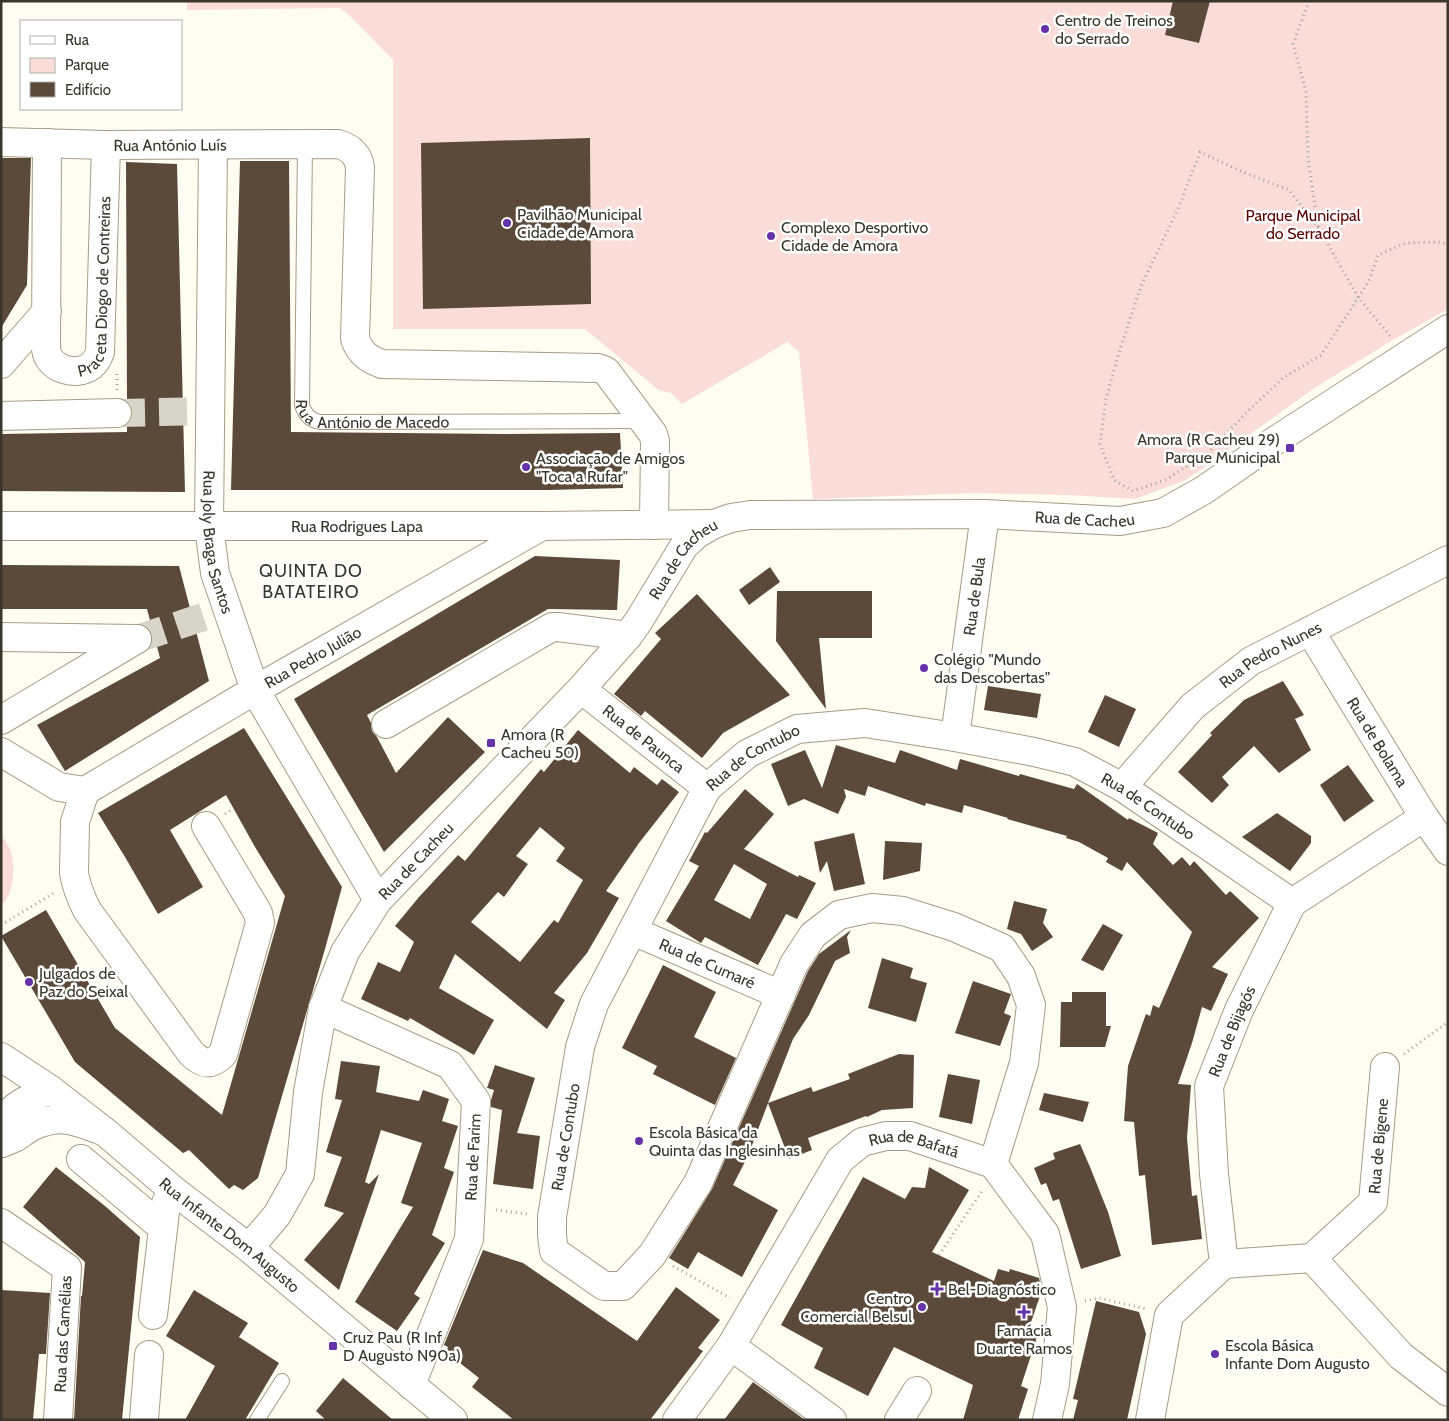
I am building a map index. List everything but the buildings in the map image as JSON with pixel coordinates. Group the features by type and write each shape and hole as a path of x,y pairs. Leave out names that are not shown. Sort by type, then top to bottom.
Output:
{"street":[{"name":"Rua António Luís","path":"1,142 106,145 338,144 345,146 357,155 360,167 355,339 358,348 364,355 372,361 382,364 598,368 610,374 643,421"},
{"name":"Praceta Diogo de Contreiras","path":"47,143 46,349 51,361 56,365 68,370 78,371 91,366 97,360 100,346 106,145"},
{"name":"Rua Joly Braga Santos","path":"213,145 209,526 215,573 255,690 378,900"},
{"name":"Praceta Diogo de Contreiras","path":"1,364 46,311"},
{"name":"Rua de Cacheu","path":"249,1248 277,1215 300,1174 308,1092 323,1008 345,952 378,900 582,689 628,636 684,546 697,534 714,524 731,518 750,515 985,514 1120,521 1163,512 1204,490 1285,434 1448,329"},
{"path":"1,416 117,413"},
{"path":"643,421 653,434 655,441 654,525"},
{"name":"Rua de Bula","path":"955,737 985,514"},
{"name":"Rua Rodrigues Lapa","path":"1,526 541,526 714,524"},
{"name":"Rua Pedro Julião","path":"85,791 255,690 541,526"},
{"name":"Rua Pedro Nunes","path":"1122,787 1193,706 1251,661 1448,560"},
{"path":"386,724 552,627 628,636"},
{"name":"Rua de Bolama","path":"1310,631 1424,816 1448,851"},
{"path":"1,636 137,639 1,720"},
{"name":"Rua de Paunca","path":"582,689 707,788"},
{"name":"Rua de Contubo","path":"994,1166 1024,1063 1031,1005 1021,976 1002,948 954,926 903,911 872,908 839,915 813,935 794,964 698,1183 652,1255 623,1286 604,1286 554,1251 552,1217 580,1047 594,1004 707,788 747,754 797,729 866,723 1034,752 1075,762 1122,787 1292,903"},
{"path":"1,752 59,787 85,791 76,814 75,822 74,873 82,900 87,910 191,1053 203,1062 210,1063 215,1062 223,1054 260,918 206,826"},
{"path":"1292,903 1424,816"},
{"name":"Rua de Bijagós","path":"1224,1264 1214,1174 1209,1086 1239,1010 1292,903"},
{"name":"Rua de Cumaré","path":"633,931 781,995"},
{"name":"Rua de Farim","path":"323,1008 450,1065 476,1101 468,1239 411,1384"},
{"name":"Rua Infante Dom Augusto","path":"1,1057 51,1090 104,1131 173,1190 249,1248 453,1420"},
{"name":"Rua de Bigene","path":"1312,1258 1373,1202 1385,1068"},
{"path":"1,1126 5,1117 17,1106 51,1090"},
{"path":"31,1127 51,1090"},
{"path":"1,1138 2,1144 31,1127 60,1118 74,1120 104,1131"},
{"name":"Rua de Bafatá","path":"677,1420 731,1346 840,1160 862,1142 886,1136 910,1136 994,1166"},
{"path":"81,1159 164,1228"},
{"path":"994,1166 1045,1234 1062,1307 1055,1384 1047,1420"},
{"path":"153,1315 166,1203 173,1190"},
{"name":"Rua das Camélias","path":"1,1223 67,1268 58,1420"},
{"path":"1150,1420 1168,1315 1224,1264 1312,1258 1401,1356 1448,1392"},
{"path":"731,1346 832,1420"},
{"path":"144,1420 149,1355"},
{"path":"899,1420 917,1391"}],"lane":[{"name":"Rua António de Macedo","path":"305,145 302,405 308,417 320,422 643,421"},
{"path":"257,1420 282,1381"}],"path":[{"path":"1309,1 1293,44 1306,91 1308,159 1318,227"},
{"path":"1393,340 1358,298 1318,227 1289,190 1243,172 1200,152 1178,209 1141,286 1106,399 1100,444 1114,480 1133,491 1165,480 1208,453 1284,378 1321,355 1358,298 1369,281 1378,255 1406,242 1438,242 1448,244"},
{"path":"1,925 75,881"},
{"path":"1385,1068 1448,1022"},
{"path":"939,1255 994,1166"},
{"path":"470,1208 552,1217"},
{"path":"652,1255 752,1310"},
{"path":"1062,1307 1099,1298 1168,1315"}],"green space":[{"name":"Complexo Desportivo Cidade de Amora","path":"187,1 1448,1 1448,309 1316,387 1186,480 1135,499 1068,495 973,493 813,499 799,352 787,342 682,404 671,393 660,391 585,329 393,329 393,60 340,8 187,10"},
{"path":"1,835 11,852 13,873 9,895 1,905"}],"tunnel":[{"path":"117,413 211,411"},
{"path":"137,639 227,609"}],"place":[{"name":"Centro de Treinos do Serrado","path":"1045,29"},
{"name":"Pavilhão Municipal Cidade de Amora","path":"507,223"},
{"name":"Complexo Desportivo Cidade de Amora","path":"771,236"},
{"name":"Amora (R Cacheu 29) Parque Municipal","path":"1290,448"},
{"name":"Associação de Amigos \"Toca a Rufar\"","path":"526,467"},
{"name":"Colégio \"Mundo das Descobertas\"","path":"924,668"},
{"name":"Amora (R Cacheu 50)","path":"491,743"},
{"name":"Julgados de Paz do Seixal","path":"29,982"},
{"name":"Escola Básica da Quinta das Inglesinhas","path":"639,1141"},
{"name":"Bel-Diagnóstico","path":"937,1289"},
{"name":"Centro Comercial Belsul","path":"922,1307"},
{"name":"Famácia Duarte Ramos","path":"1024,1312"},
{"name":"Cruz Pau (R Inf D Augusto N90a)","path":"333,1346"},
{"name":"Escola Básica Infante Dom Augusto","path":"1215,1354"}],"district":[{"name":"QUINTA DO BATATEIRO","path":"311,581"}],"park label":[{"name":"Parque Municipal do Serrado","path":"1303,224"}]}
